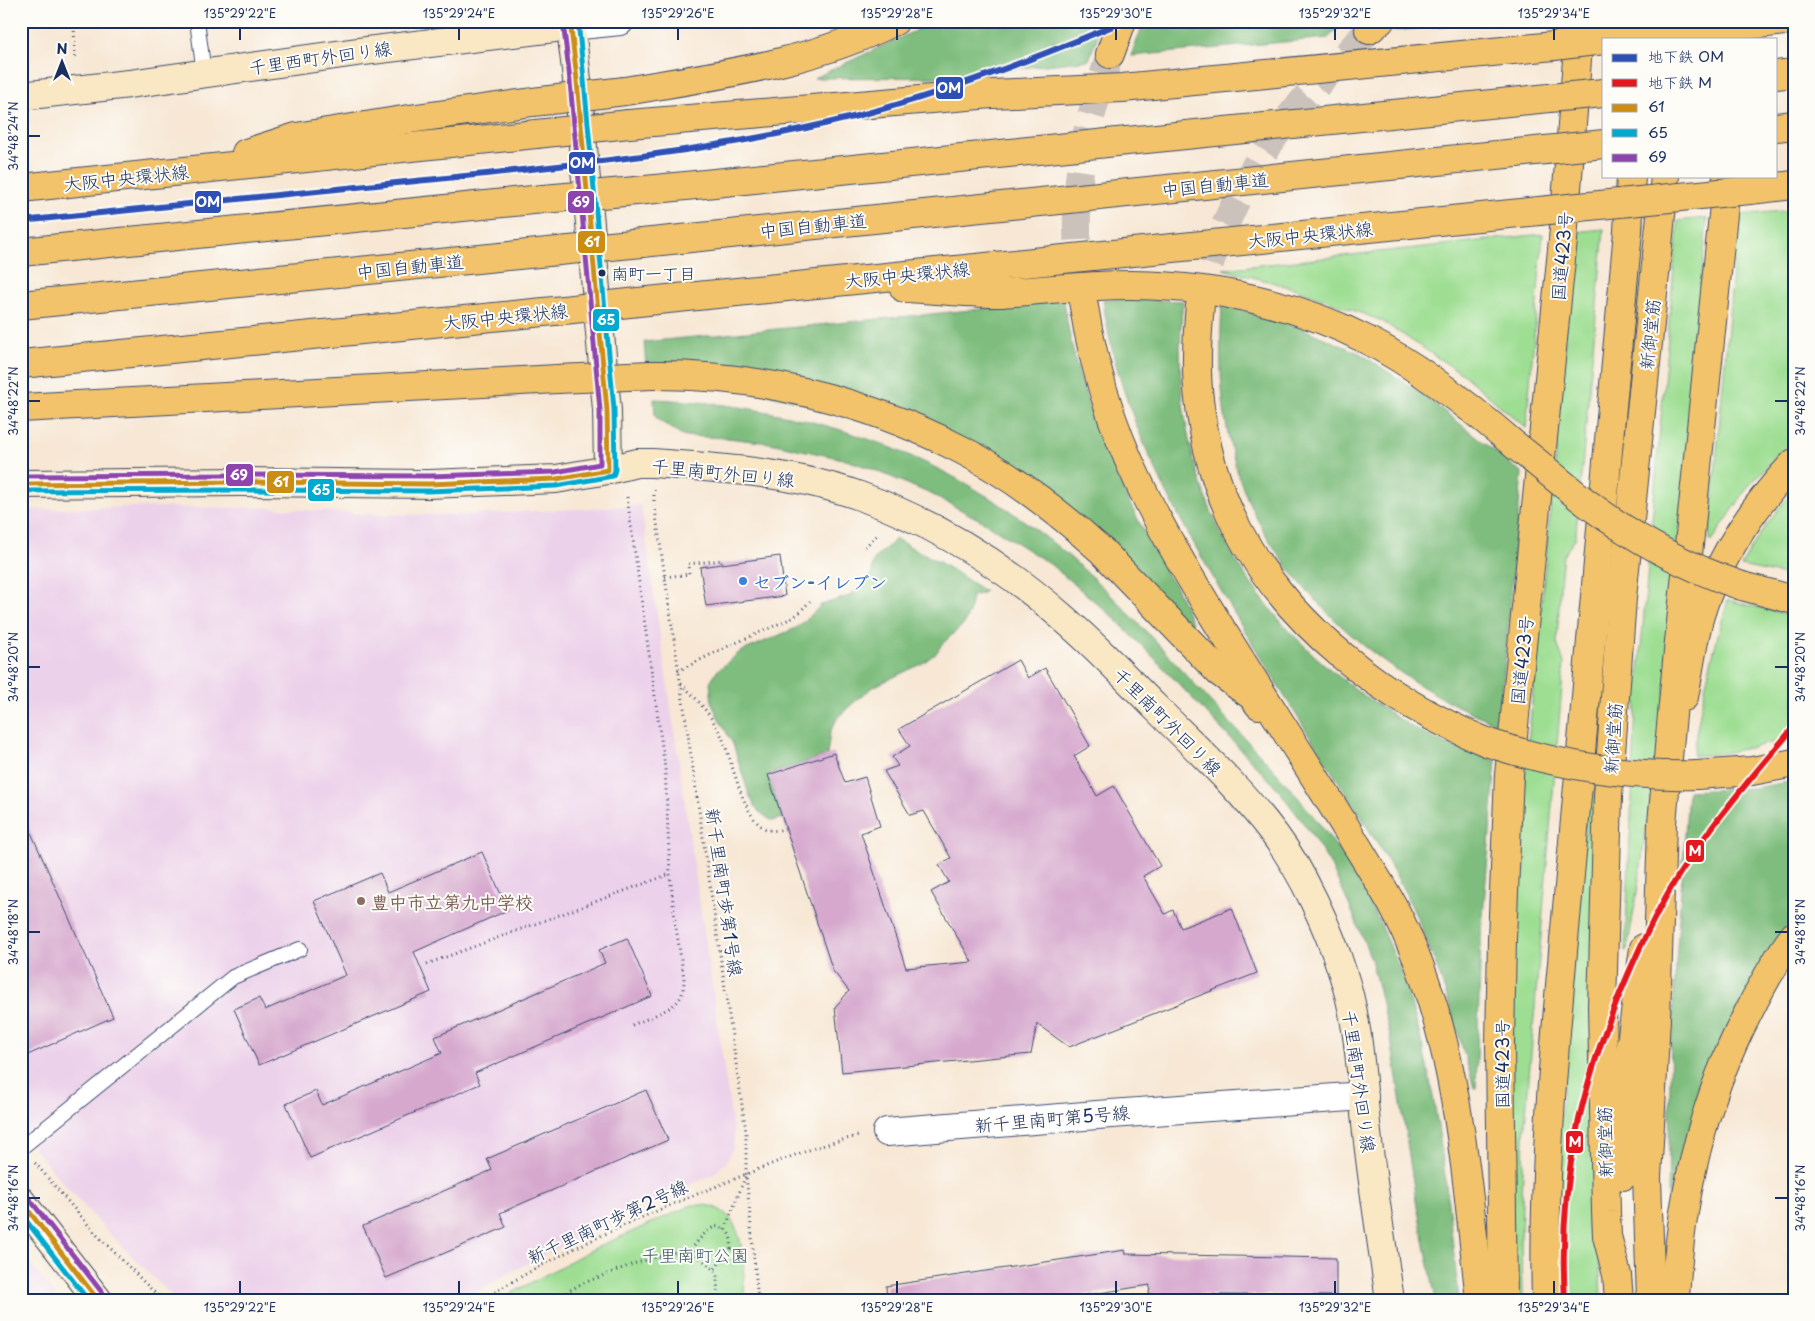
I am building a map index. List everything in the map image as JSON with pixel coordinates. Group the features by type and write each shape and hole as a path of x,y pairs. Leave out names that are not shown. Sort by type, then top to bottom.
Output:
{"main road":[{"path":"182,172 296,137 739,72 800,57 845,43 895,21"},
{"path":"1110,54 1122,21"},
{"name":"国道423号","path":"1503,1300 1500,1044 1502,939 1510,775 1563,240 1580,21"},
{"path":"1640,38 1641,21"},
{"path":"1679,38 1681,21"},
{"path":"1628,38 1764,22"},
{"path":"1741,38 1764,22"},
{"name":"大阪中央環状線","path":"21,188 629,124 992,94 1131,87 1602,40"},
{"path":"1778,75 1794,73"},
{"path":"21,252 1602,93"},
{"path":"1778,127 1794,125"},
{"name":"中国自動車道","path":"21,305 1602,144"},
{"name":"新御堂筋","path":"1546,1300 1546,1181 1552,1089 1632,178"},
{"name":"新御堂筋","path":"1618,1287 1607,1236 1602,1016 1608,796 1622,598 1665,178"},
{"path":"1618,1287 1623,1236 1624,1130 1629,1047 1666,790 1677,661 1727,178"},
{"name":"大阪中央環状線","path":"21,364 1794,185"},
{"path":"813,283 1000,293 1132,285 1198,290 1280,305 1325,320 1366,339 1435,383 1477,414 1588,504 1646,543 1692,567 1742,586 1794,600"},
{"path":"1083,301 1088,332 1112,418 1139,480 1164,530 1218,624 1300,753 1393,907 1419,965 1438,1019 1456,1100 1480,1300"},
{"path":"1200,305 1197,382 1207,446 1221,492 1235,524 1259,564 1311,628 1348,660 1386,688 1446,724 1489,743 1541,758 1589,768 1632,774 1697,775 1752,771 1794,763"},
{"path":"21,408 558,379 683,375 731,379 814,394 894,419 926,432 976,457 1025,489 1082,532 1102,551 1219,672 1252,696 1300,753"},
{"path":"1666,790 1696,633 1708,593 1744,525 1763,498 1794,462"},
{"path":"1651,1300 1648,1153 1656,1020 1662,822"},
{"path":"1675,1300 1684,1204 1699,1137 1737,1034 1760,988 1794,936"}],"street":[{"name":"千里西町外回り線","path":"21,96 570,24 620,21"},
{"path":"570,24 607,410 608,470"},
{"name":"千里南町外回り線","path":"21,484 239,482 429,484 556,479 637,463 652,462 767,473 819,484 868,500 947,536 995,566 1039,597 1094,647 1215,767 1274,834 1285,850 1310,894 1343,972 1356,1032 1390,1300"},
{"name":"新千里南町第5号線","path":"887,1132 1364,1096"},
{"path":"21,1201 98,1300"}],"lane":[{"path":"196,21 204,73"},
{"path":"22,1147 233,977 300,949"}],"path":[{"path":"74,21 76,64"},
{"name":"新千里南町歩第1号線","path":"654,490 654,502 678,671 745,1127 746,1174 758,1300"},
{"path":"626,497 665,768 670,874 684,978 684,986 677,1002 671,1007 630,1026"},
{"path":"866,547 884,528"},
{"path":"665,577 689,574 688,564 722,560 722,564"},
{"path":"678,671 792,618 810,601"},
{"path":"680,684 701,705 720,733 730,756 736,782 748,809 767,830 785,829"},
{"path":"427,964 670,874"},
{"path":"725,1229 746,1174 836,1141 887,1132"},
{"path":"22,1147 96,1234 162,1300"},
{"name":"新千里南町歩第2号線","path":"482,1300 591,1240 683,1199 746,1174"},
{"path":"691,1250 712,1228 720,1226 725,1229 730,1237 731,1250 714,1270"},
{"path":"553,1300 581,1284 636,1263 681,1249 691,1250 714,1270 717,1276 718,1300"}],"shaded area":[{"name":"豊中市立第九中学校","path":"641,505 734,1136 733,1148 726,1163 714,1174 591,1230 586,1229 577,1234 576,1238 502,1277 465,1300 176,1300 103,1227 50,1168 21,1132 21,510 130,507 273,508 368,514 459,515"},
{"path":"21,1253 59,1300 21,1300"}],"green space":[{"path":"936,21 1103,21 1089,60 944,77 814,78"},
{"path":"1144,21 1346,21 1328,38 1131,56"},
{"path":"1403,21 1492,21 1392,31"},
{"path":"1794,210 1794,437 1748,487 1712,541 1709,541 1738,215"},
{"path":"1707,218 1664,705 1638,886 1627,950 1625,951 1636,706 1678,221"},
{"path":"1644,225 1621,500 1597,1197 1601,1300 1555,1300 1554,1196 1636,226"},
{"path":"1604,229 1576,532 1575,539 1563,556 1561,573 1557,643 1564,663 1524,1136 1521,1239 1522,1300 1511,1300 1512,941 1523,796 1556,451 1574,232"},
{"path":"1543,234 1526,428 1464,375 1382,321 1297,289 1223,269"},
{"path":"1103,299 1183,301 1180,361 1185,418 1197,473 1217,524 1244,573 1278,618 1318,659 1365,696 1396,717 1417,730 1450,746 1464,748 1496,761 1481,939 1476,1088 1474,1088 1451,1009 1433,957 1399,881 1210,572 1158,474 1129,406 1118,371"},
{"path":"1064,301 1070,338 1079,374 1103,444 1134,512 1169,578 1175,585 1192,623 1188,623 962,439 646,366 644,342"},
{"path":"1222,306 1280,319 1361,354 1425,396 1522,473 1501,705 1501,725 1458,706 1415,682 1374,653 1335,620 1301,584 1272,544 1248,501 1233,456 1225,418 1221,345"},
{"path":"654,399 705,403 754,410 803,420 850,433 896,450 941,470 984,495 1027,523 1079,565 1152,638 1282,779 1325,831 1354,874 1382,927 1409,997 1421,1039 1438,1125 1459,1300 1436,1300 1416,1201 1391,1039 1371,959 1330,864 1310,832 1277,788 1112,616 1050,564 984,522 933,495 870,468 843,459 770,443 728,438 684,436 658,420 655,415"},
{"path":"1794,491 1794,577 1741,566 1765,527"},
{"path":"896,539 941,563 985,591 972,596 969,613 964,624 942,644 937,652 923,663 875,686 838,717 830,732 827,755 771,774 770,781 782,818 772,821 758,811 749,795 733,744 712,703 710,682 716,672 740,652 796,628 821,605 850,596 872,573 876,557"},
{"path":"1728,600 1794,616 1794,738 1725,753 1693,756 1699,716"},
{"path":"1794,781 1794,915 1773,944 1674,1197 1671,1199 1668,1197 1671,1033 1688,791 1754,788"},
{"name":"千里南町公園","path":"692,1205 711,1206 724,1213 733,1223 739,1236 742,1251 745,1300 499,1300 591,1250"}],"building":[{"name":"セブン-イレブン","path":"780,556 785,596 706,606 700,567"},
{"path":"1018,660 1028,678 1045,668 1090,746 1074,756 1097,796 1114,786 1160,866 1143,876 1165,914 1173,910 1181,928 1232,908 1257,973 1069,1047 1037,1024 1031,1054 842,1072 835,1007 849,991 833,971 768,775 834,753 845,783 865,777 880,826 861,833 906,968 972,962 931,892 949,882 939,865 951,858 924,811 910,815 884,771 898,766 892,757 910,746 899,729"},
{"path":"21,810 113,1017 21,1058"},
{"path":"482,852 508,910 414,952 431,992 259,1065 234,1009 259,998 265,1010 346,975 314,901 380,873 388,892"},
{"path":"627,938 652,996 475,1073 480,1084 310,1158 286,1104 316,1091 322,1105 442,1053 435,1037 605,963 599,950"},
{"path":"646,1090 668,1140 500,1213 506,1227 386,1278 363,1226 492,1170 487,1159"},
{"path":"1125,1250 1126,1254 1336,1258 1336,1296 1149,1294 1150,1285 1055,1300 887,1300 886,1286"}],"tunnel":[{"path":"1200,305 1209,266 1218,242 1234,205 1253,169 1297,108 1369,30"},
{"path":"1081,282 1077,223 1079,179 1089,122 1110,54"}],"metro line":[{"name":"OM","path":"21,221 581,164 745,140 888,108 956,86 1125,21"},
{"name":"M","path":"1565,1300 1565,1215 1569,1174 1585,1096 1596,1056 1611,1017 1645,937 1680,873 1720,816 1794,727"}],"transit line":[{"name":"61","path":"21,484 239,482 429,484 556,479 608,470 607,410 570,21"},
{"name":"65","path":"21,491 429,491 556,486 613,476 615,470 614,409 578,21"},
{"name":"69","path":"21,476 429,476 555,472 600,464 600,410 563,22"},
{"name":"69","path":"27,1196 104,1295"},
{"name":"61","path":"21,1201 98,1300"},
{"name":"65","path":"21,1214 88,1300"}],"place":[{"name":"南町一丁目","path":"602,273"},
{"name":"セブン-イレブン","path":"743,581"},
{"name":"豊中市立第九中学校","path":"361,901"}]}
